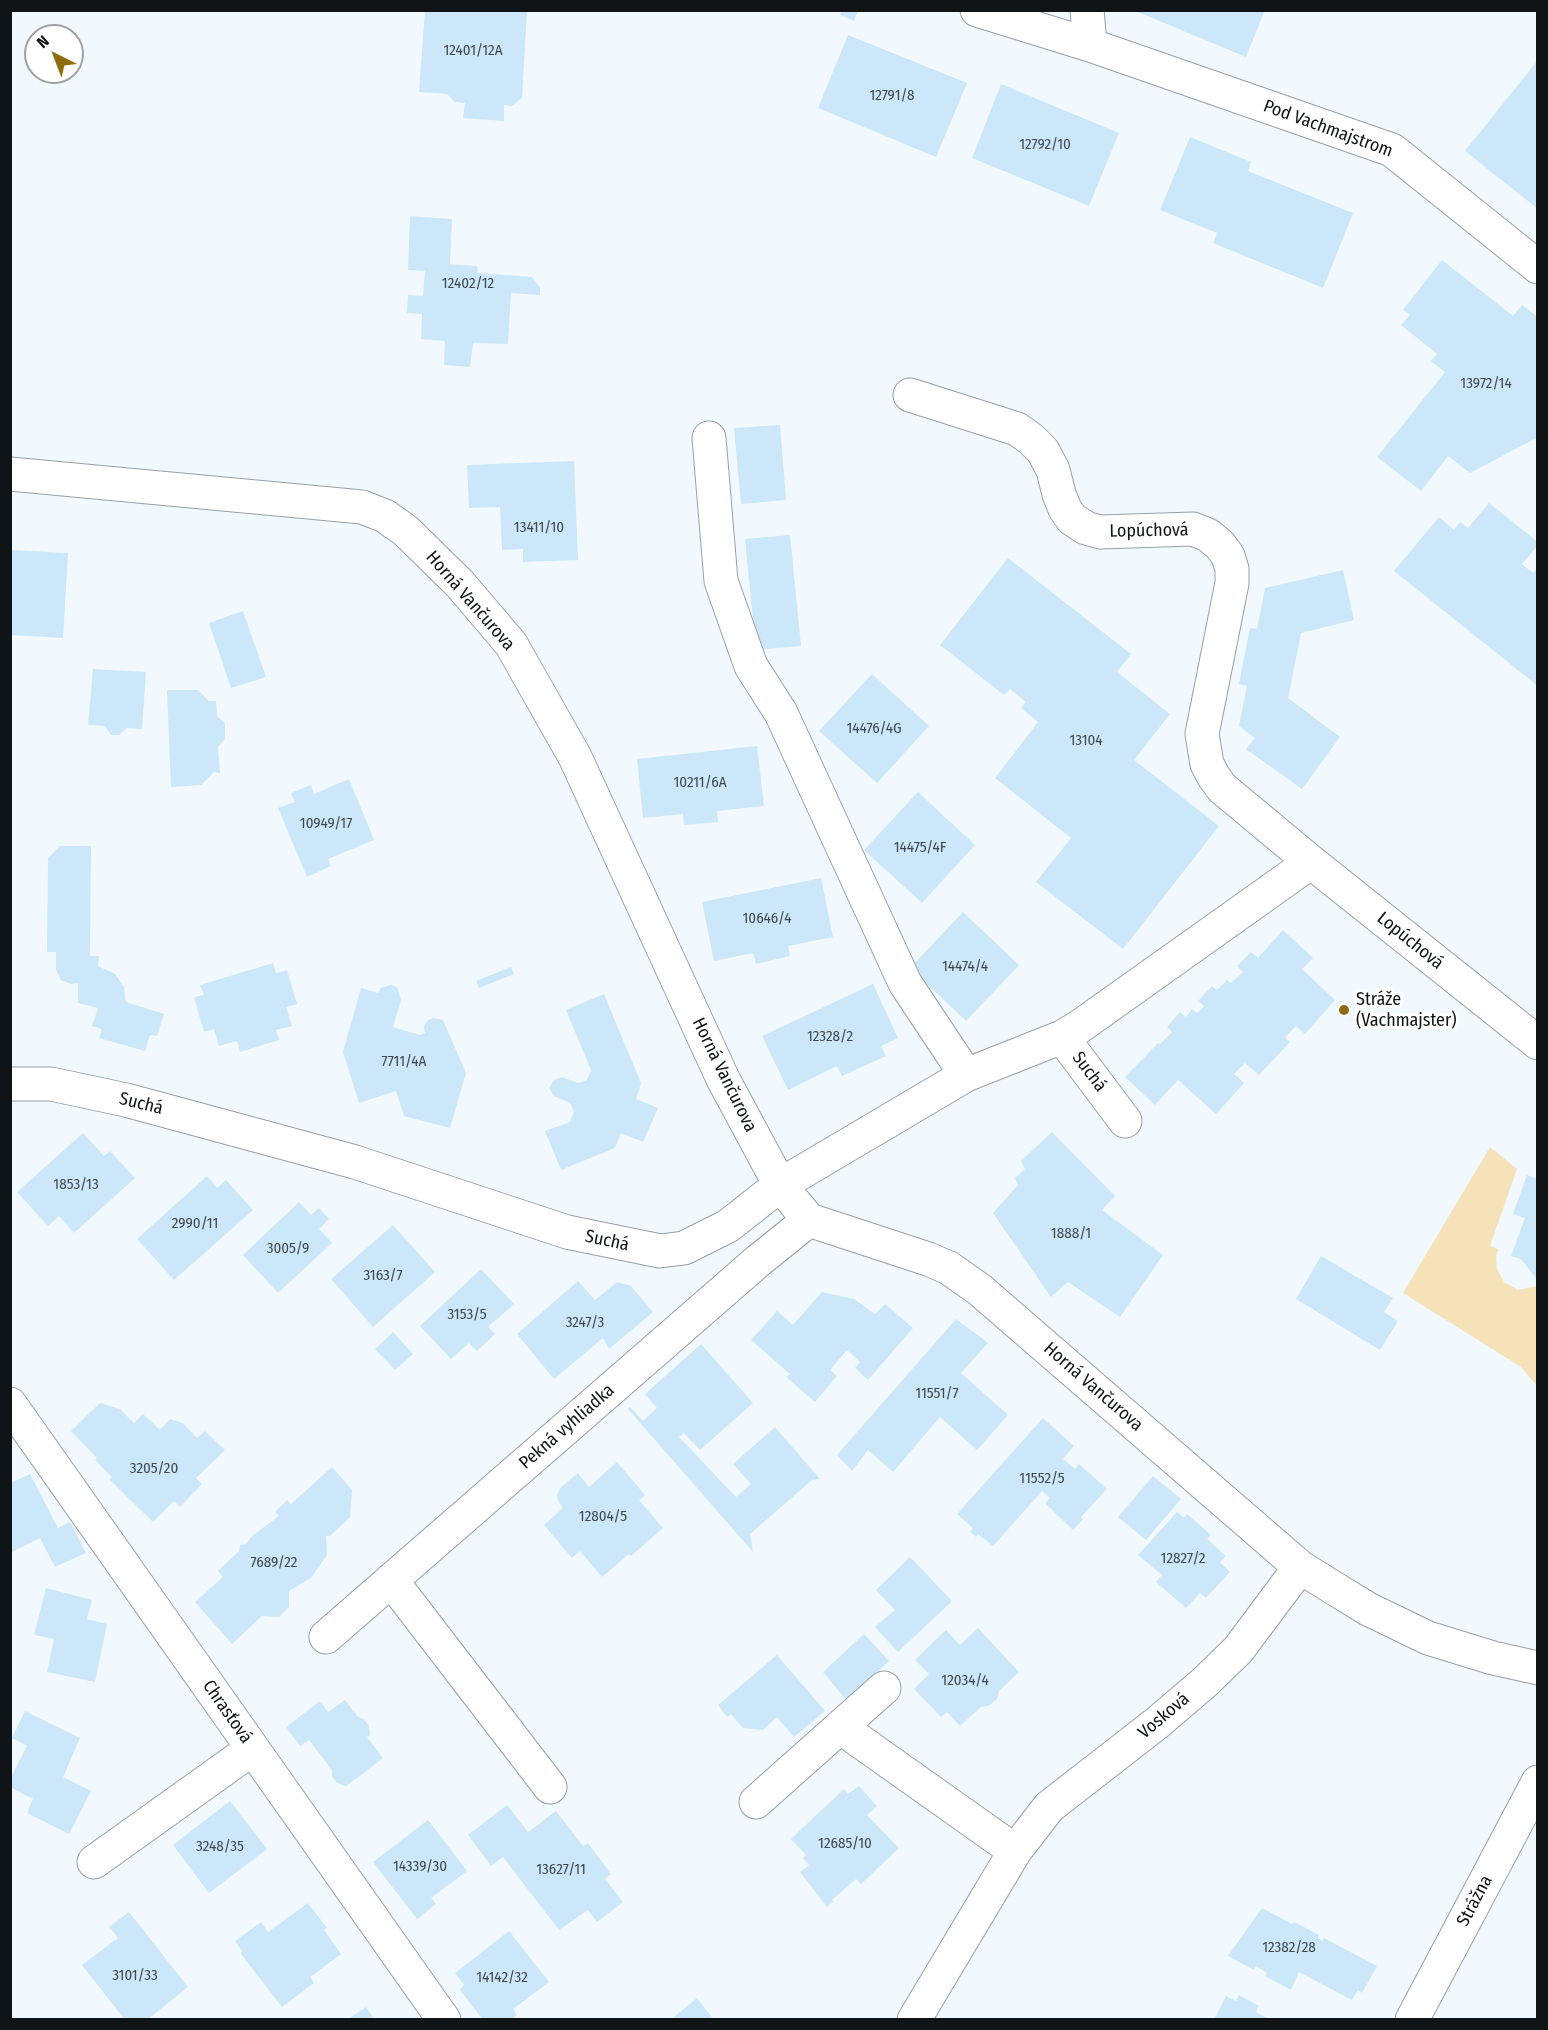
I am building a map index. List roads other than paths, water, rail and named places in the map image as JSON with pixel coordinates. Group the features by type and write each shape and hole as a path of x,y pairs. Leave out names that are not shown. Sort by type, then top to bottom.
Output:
{"street":[{"name":"Pod Vachmajstrom","path":"976,10 1090,45 1392,150 1538,267"},
{"path":"1087,10 1090,45"},
{"name":"Lopúchová","path":"910,395 1017,429 1031,439 1043,451 1053,470 1065,509 1072,519 1086,528 1100,532 1193,529 1208,535 1220,545 1230,562 1233,583 1202,734 1207,764 1222,788 1538,1043"},
{"path":"709,438 721,581 751,666 781,713 905,983 966,1075"},
{"name":"Horná Vančurova","path":"10,474 362,507 385,516 406,531 460,584 511,644 575,757 723,1079 780,1185 809,1220 928,1259 949,1268 972,1284 1300,1567 1368,1609 1428,1638 1493,1658 1538,1668"},
{"path":"1062,1036 1311,862"},
{"name":"Suchá","path":"10,1084 51,1084 126,1100 355,1162 567,1232 660,1251 684,1248 728,1226 780,1185 966,1075 1062,1036 1125,1121"},
{"name":"Pekná vyhliadka","path":"326,1637 758,1261 809,1220"},
{"name":"Chrasťová","path":"10,1404 444,2019"},
{"name":"Vosková","path":"914,2019 1015,1851 1049,1807 1157,1723 1205,1682 1238,1650 1300,1567"},
{"path":"391,1580 550,1787"},
{"path":"756,1802 884,1688"},
{"path":"840,1727 1015,1851"},
{"path":"94,1862 252,1749"},
{"name":"Strážna","path":"1412,2019 1538,1782"}],"place":[{"name":"Stráže (Vachmajster)","path":"1344,1010"}]}
